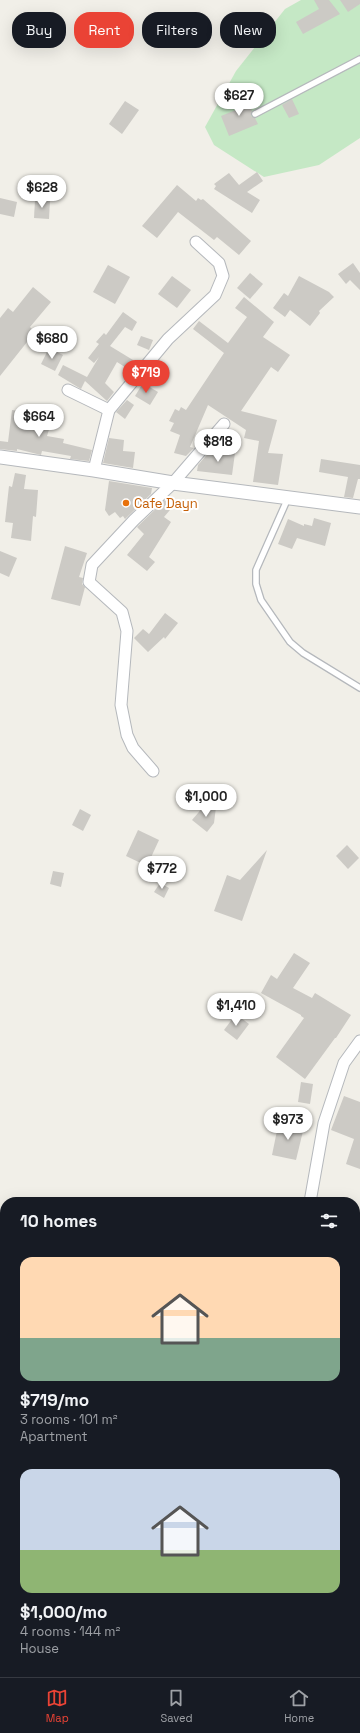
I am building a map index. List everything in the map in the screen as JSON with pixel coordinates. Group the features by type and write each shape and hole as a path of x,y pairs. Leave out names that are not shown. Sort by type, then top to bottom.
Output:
{"street":[{"path":"94,470 109,410 168,339 215,295 223,276 219,262 196,242"},
{"path":"68,390 109,410"},
{"path":"153,771 133,748 127,735 121,705 127,631 122,612 89,582 92,565 134,520 173,483 224,424"},
{"path":"0,457 173,483 360,507"},
{"path":"311,1197 324,1123 344,1063 360,1041"}],"lane":[{"path":"255,114 360,59"},
{"path":"289,498 256,570 256,584 261,600 290,642 303,653 360,688"}],"green space":[{"path":"301,0 360,0 360,138 319,165 264,177 214,145 205,127 236,71 254,48 276,48 276,20 285,9"}],"building":[{"path":"314,0 329,0 340,14 303,34 296,22 319,9"},
{"path":"340,0 360,0 360,4 348,12"},
{"path":"246,95 252,111 251,116 255,118 258,124 229,136 221,116 238,109 234,101"},
{"path":"292,99 299,114 289,118 282,105"},
{"path":"125,101 139,110 122,134 109,124"},
{"path":"257,172 263,181 247,192 260,200 252,213 214,189 216,186 214,184 229,173 239,185"},
{"path":"177,185 196,201 198,198 201,200 203,199 251,241 239,255 217,237 214,240 178,212 157,238 142,226"},
{"path":"0,198 17,202 14,217 0,214"},
{"path":"35,200 50,200 49,219 34,218"},
{"path":"353,263 360,273 360,290 350,280 346,284 338,274"},
{"path":"108,265 130,277 115,304 93,292"},
{"path":"250,273 263,284 250,299 237,288"},
{"path":"172,276 191,290 177,308 158,294"},
{"path":"299,276 329,292 334,297 319,311 320,313 310,326 290,310 285,317 273,308 284,293 288,296"},
{"path":"33,287 51,302 30,327 35,332 0,376 0,318 8,308 13,312"},
{"path":"244,297 274,322 263,337 290,355 278,372 271,367 241,411 277,420 268,453 283,454 278,485 253,482 259,441 244,438 246,430 208,405 190,447 194,448 186,456 174,453 180,435 170,431 174,423 169,421 175,409 179,411 181,407 186,410 224,353 193,329 199,321 228,343 247,317 235,308"},
{"path":"123,312 137,322 132,331 125,327 110,346 133,360 128,369 117,362 105,383 114,392 107,401 85,381 81,389 58,375 63,365 87,377 99,357 94,363 88,358 99,344 96,342 104,333 106,335"},
{"path":"141,336 153,340 149,350 137,345"},
{"path":"49,348 63,355 55,371 41,364"},
{"path":"143,383 158,392 150,405 135,396"},
{"path":"127,400 134,405 125,419 116,412"},
{"path":"12,410 28,412 28,416 51,423 47,436 64,439 63,443 92,450 89,461 70,459 71,456 42,451 41,455 17,449 17,451 0,449 0,441 8,442"},
{"path":"109,438 124,440 123,451 135,452 133,468 103,463"},
{"path":"211,450 235,453 232,475 197,471 198,465"},
{"path":"321,459 360,465 360,479 358,479 353,498 344,497 348,477 319,472"},
{"path":"15,473 26,475 24,489 38,490 36,517 33,516 31,541 11,538 13,523 5,522 9,486 12,487"},
{"name":"Cafe Dayn","path":"109,481 152,488 151,494 125,519 123,516 120,518 115,512 109,516 105,510"},
{"path":"167,498 175,504 164,517 171,522 149,557 155,562 147,571 127,555 144,534 137,527"},
{"path":"314,518 331,523 325,546 297,538 292,549 278,544 288,519 304,526 304,524 312,526"},
{"path":"65,546 87,553 79,577 83,578 82,584 85,587 80,606 51,599"},
{"path":"0,551 17,558 9,577 0,573"},
{"path":"165,613 178,623 165,639 164,637 148,652 134,638 143,629 149,634"},
{"path":"204,806 216,807 214,823 207,832 192,820"},
{"path":"80,809 91,815 83,831 72,825"},
{"path":"138,830 159,840 147,866 126,856"},
{"path":"347,845 359,858 348,869 336,856"},
{"path":"267,850 242,921 214,911 227,875 240,880"},
{"path":"53,871 64,873 61,887 50,884"},
{"path":"160,883 169,888 164,898 154,892"},
{"path":"294,953 310,963 293,988 312,998 315,993 351,1015 336,1038 305,1079 276,1057 304,1018 261,993 271,975 277,979"},
{"path":"236,1014 249,1024 237,1040 224,1030"},
{"path":"301,1082 313,1084 310,1104 298,1102"},
{"path":"344,1096 360,1102 360,1169 346,1164 354,1139 331,1130"},
{"path":"279,1121 304,1127 296,1160 272,1155"}],"place":[{"name":"Cafe Dayn","path":"126,503"}]}
